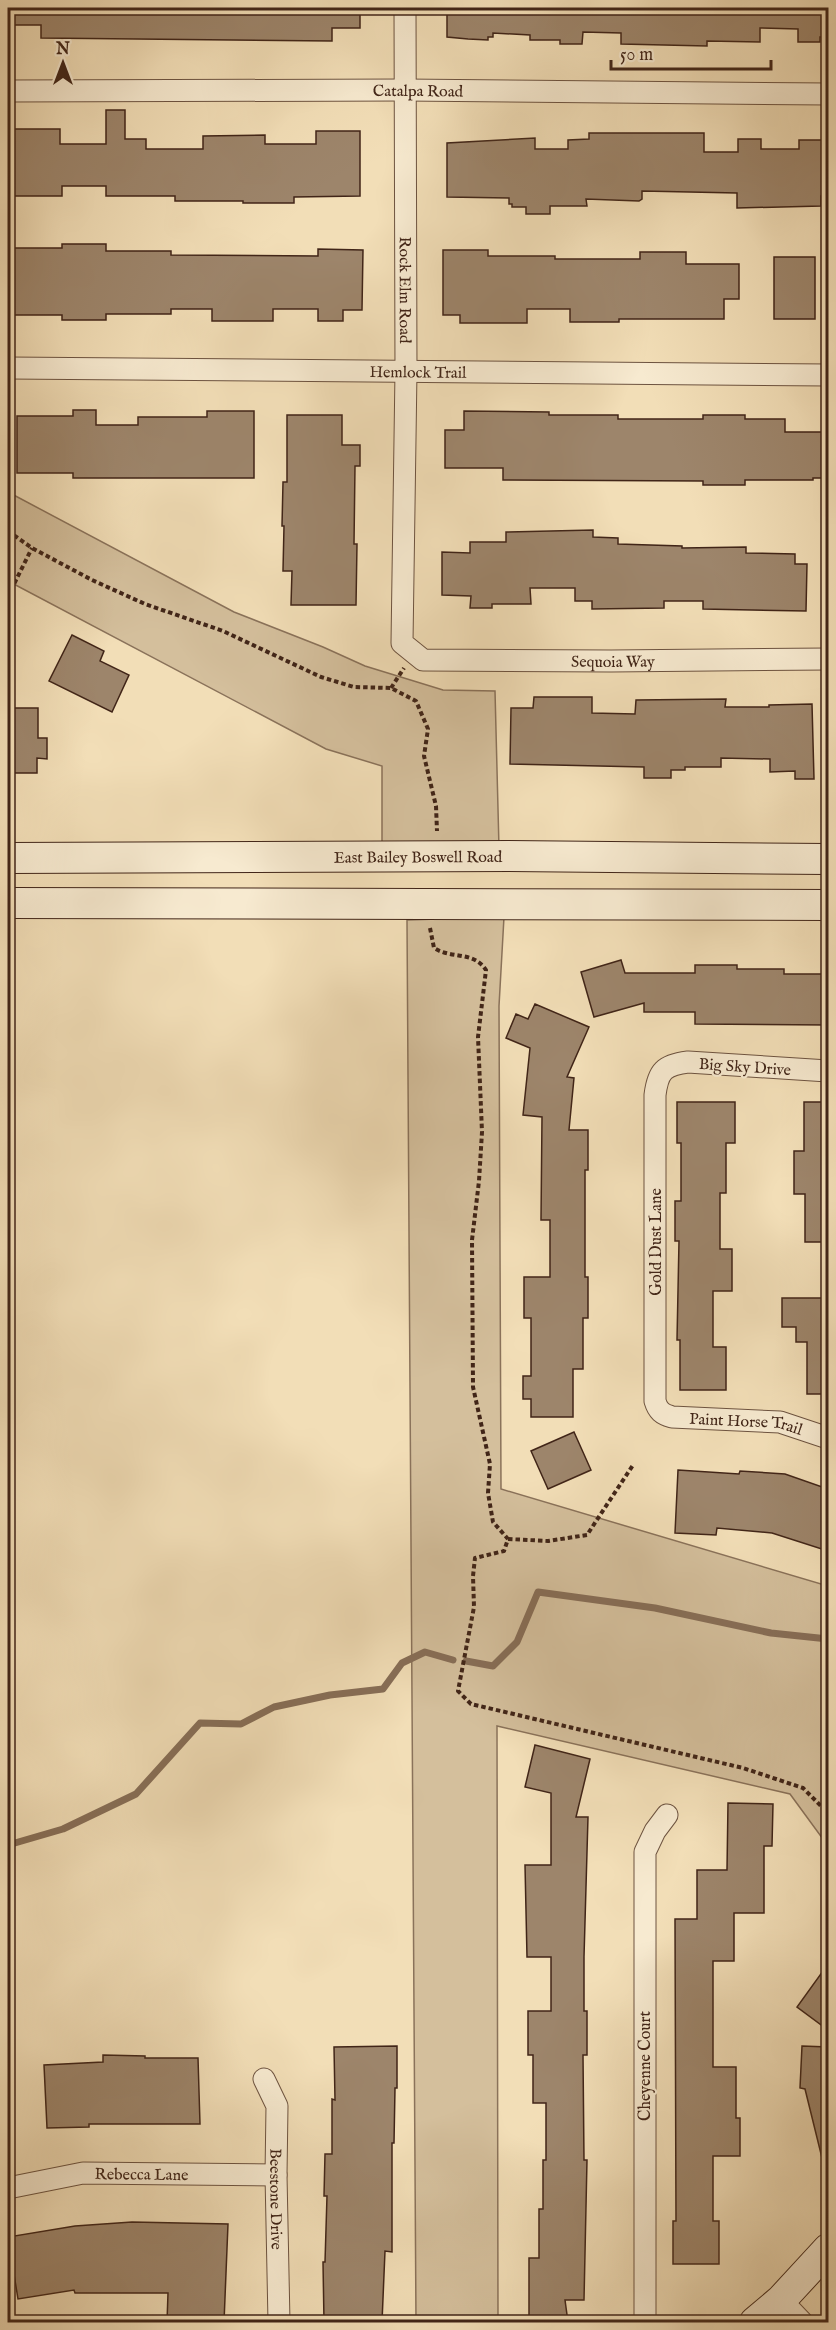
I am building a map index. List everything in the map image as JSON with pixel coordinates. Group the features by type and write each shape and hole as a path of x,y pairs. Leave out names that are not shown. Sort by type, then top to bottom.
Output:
{"main road":[{"name":"East Bailey Boswell Road","path":"8,858 509,856 828,859"},
{"path":"8,903 441,902 828,905"},
{"path":"755,2322 781,2300 828,2249"}],"street":[{"name":"Rock Elm Road","path":"402,644 406,371 405,8"},
{"name":"Catalpa Road","path":"8,90 404,90 828,94"},
{"name":"Hemlock Trail","path":"8,368 828,375"},
{"name":"Sequoia Way","path":"402,644 423,660 828,659"},
{"name":"Big Sky Drive","path":"662,1070 672,1064 688,1062 828,1071"},
{"name":"Gold Dust Lane","path":"662,1070 656,1095 656,1401 657,1408 662,1413"},
{"name":"Paint Horse Trail","path":"662,1413 672,1417 780,1422 828,1438"},
{"name":"Cheyenne Court","path":"645,2322 645,1852 655,1831 667,1815"},
{"name":"Beestone Drive","path":"264,2079 277,2106 279,2322"},
{"name":"Rebecca Lane","path":"8,2188 83,2173 276,2175"},
{"path":"781,2300 802,2322"}],"path":[{"path":"8,531 32,548 103,585 146,604 223,631 321,677 354,687 392,688 416,701 428,729 424,756 435,806 437,834"},
{"path":"11,590 32,548"},
{"path":"429,923 434,948 443,954 474,957 486,970 478,1037 482,1132 472,1240 473,1387 490,1464 488,1492 493,1522 508,1539 548,1541 587,1535 633,1465"},
{"path":"508,1539 504,1551 475,1558 474,1607 458,1691 471,1704 743,1768 803,1788 828,1813"}],"shaded area":[{"path":"8,492 234,612 365,666 443,690 495,691 499,848 382,845 382,766 326,749 8,581"},
{"path":"504,917 499,1006 501,1489 828,1586 828,1846 790,1794 497,1726 498,2322 416,2322 407,920"}],"building":[{"path":"8,8 150,8 150,11 183,12 183,8 360,8 360,28 332,28 332,41 41,38 41,25 8,25"},
{"path":"447,8 828,8 828,37 820,37 820,42 798,42 798,29 760,28 760,42 707,41 707,46 621,44 621,33 583,32 582,44 560,44 560,40 530,40 530,35 493,33 493,37 488,37 488,40 468,39 447,37"},
{"path":"106,110 125,110 125,139 146,139 146,149 203,149 203,136 265,135 265,144 316,144 316,131 360,131 360,196 294,197 294,203 175,201 175,196 106,196 106,186 62,186 62,196 8,196 8,129 60,129 60,144 106,144"},
{"path":"589,133 704,133 704,152 738,152 738,139 761,139 761,149 799,149 799,140 822,140 822,155 828,155 828,196 821,196 821,206 737,208 737,193 642,191 642,199 639,201 586,199 587,206 550,206 550,214 526,214 526,207 512,207 512,204 509,204 509,198 447,197 447,143 535,138 535,149 568,149 568,140 589,139"},
{"path":"62,244 106,244 106,251 171,251 171,255 318,256 318,249 363,250 362,310 343,310 343,321 318,321 318,309 273,309 273,321 212,321 212,309 171,309 171,314 106,314 106,320 62,320 62,315 8,315 8,248 62,248"},
{"path":"443,250 488,250 488,256 555,256 555,259 640,259 640,252 686,252 686,264 739,264 739,299 724,299 724,319 619,319 619,322 570,322 570,309 527,309 527,323 460,323 460,315 443,315"},
{"path":"774,257 815,257 815,319 774,319"},
{"path":"73,410 96,410 96,425 138,425 138,417 207,417 207,411 254,411 254,478 73,478 73,473 17,473 17,416 73,416"},
{"path":"464,411 618,415 618,419 703,419 703,415 745,415 745,419 785,419 785,432 828,432 828,478 745,480 745,485 703,485 703,481 503,480 503,468 445,468 445,430 464,430"},
{"path":"287,415 342,415 342,445 360,445 360,466 355,466 356,605 291,605 292,571 283,571 284,526 282,526 283,482 287,482"},
{"path":"593,530 593,537 618,538 618,544 682,546 682,548 746,547 746,553 795,554 795,564 807,564 806,611 703,609 703,601 664,601 664,608 592,609 592,601 575,601 575,588 530,588 531,604 492,604 492,608 470,608 471,596 442,595 442,552 470,553 470,542 506,542 506,532"},
{"path":"72,635 104,651 100,661 129,675 112,712 49,681"},
{"path":"534,697 592,697 592,713 635,714 636,700 726,699 725,707 812,704 814,779 795,779 795,771 770,772 770,759 721,758 721,767 685,767 685,770 671,770 671,778 644,778 644,767 510,764 511,708 533,708"},
{"path":"8,708 38,708 38,738 47,738 47,759 37,758 37,773 8,773"},
{"path":"621,960 625,973 695,973 695,965 737,965 737,969 784,969 784,974 828,974 828,1025 695,1024 695,1012 644,1012 644,1003 594,1017 581,972"},
{"path":"535,1004 589,1027 567,1077 574,1078 569,1130 588,1130 588,1170 585,1170 585,1277 588,1277 588,1318 583,1318 583,1369 573,1369 573,1417 531,1417 531,1399 523,1399 523,1376 531,1376 531,1318 524,1318 524,1277 550,1277 550,1220 541,1220 542,1117 523,1115 530,1048 506,1038 516,1014 528,1019"},
{"path":"677,1102 735,1102 735,1143 726,1143 726,1193 720,1193 720,1249 732,1249 732,1291 713,1291 713,1347 726,1347 726,1390 680,1390 680,1340 677,1340 679,1241 675,1241 675,1201 681,1201 681,1143 677,1143"},
{"path":"804,1102 828,1102 828,1242 805,1242 805,1194 794,1194 794,1151 804,1151"},
{"path":"782,1298 828,1298 828,1394 807,1394 807,1342 796,1342 796,1327 782,1327"},
{"path":"574,1432 591,1470 548,1489 531,1451"},
{"path":"678,1470 785,1474 828,1489 828,1551 772,1533 717,1528 716,1535 675,1533"},
{"path":"535,1745 590,1759 576,1817 588,1817 584,1957 587,2055 583,2055 584,2160 587,2160 584,2300 565,2300 568,2322 529,2322 529,2258 539,2258 539,2209 543,2209 546,2103 533,2103 533,2055 528,2055 528,2011 551,2011 551,1957 527,1957 525,1865 551,1865 551,1793 525,1787"},
{"path":"728,1803 773,1804 772,1846 764,1846 764,1913 734,1913 734,1961 713,1961 713,2067 736,2067 736,2118 740,2118 740,2156 713,2156 713,2221 719,2221 719,2264 673,2264 673,2221 676,2221 675,1919 697,1919 697,1870 727,1870"},
{"path":"828,1964 828,2030 797,2007"},
{"path":"397,2046 397,2088 395,2088 394,2143 392,2143 392,2252 385,2251 382,2322 324,2322 323,2262 325,2262 327,2196 324,2196 325,2154 332,2154 332,2099 335,2100 334,2047"},
{"path":"802,2046 828,2047 828,2158 822,2158 805,2089 800,2088"},
{"path":"103,2055 198,2058 200,2124 89,2124 89,2127 47,2128 44,2065 103,2062"},
{"path":"132,2222 228,2224 224,2322 167,2322 168,2293 75,2293 74,2290 18,2299 8,2237 75,2226"}],"waterway":[{"path":"466,1661 493,1666 517,1642 538,1592 655,1608 771,1633 828,1639"},
{"path":"8,1845 63,1829 136,1794 200,1723 241,1724 274,1707 330,1695 383,1689 402,1663 425,1652 453,1660"}]}
